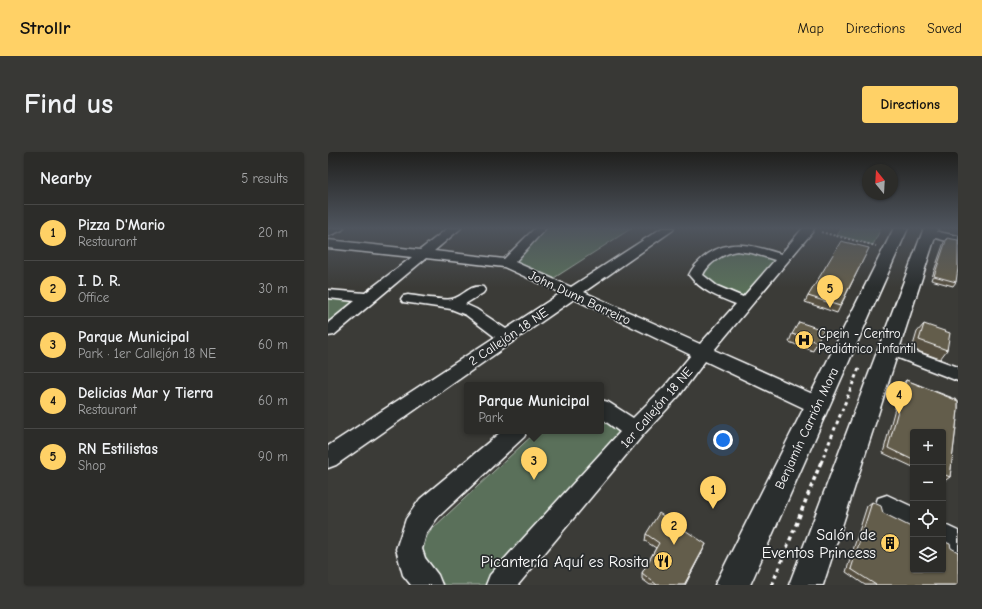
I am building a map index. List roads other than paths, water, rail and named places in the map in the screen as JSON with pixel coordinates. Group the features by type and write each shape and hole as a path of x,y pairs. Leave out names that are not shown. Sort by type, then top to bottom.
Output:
{"main road":[{"name":"Benjamín Carrión Mora","path":"732,585 891,248"},
{"path":"806,585 924,248"},
{"path":"746,585 754,567 763,519"}],"street":[{"name":"John Dunn Barreiro","path":"368,248 507,263 817,405"},
{"path":"328,332 431,248"},
{"path":"507,263 521,248"},
{"name":"2 Callejón 18 NE","path":"328,458 639,248"},
{"path":"726,248 718,252 698,268 696,275 701,282 711,289 746,302"},
{"path":"749,248 782,259"},
{"name":"1er Callejón 18 NE","path":"500,585 672,391 702,353 791,248"},
{"path":"454,305 478,290"},
{"path":"328,294 369,298"},
{"path":"408,299 454,305 471,312 506,337"},
{"path":"889,348 958,374"},
{"path":"604,410 636,430"},
{"path":"428,585 413,565 409,549 415,528 429,508 514,434"},
{"path":"887,507 910,519"},
{"path":"946,539 958,545"}],"place":[{"name":"RN Estilistas","path":"830,308"},
{"name":"Cpein - Centro Pediátrico Infantil","path":"804,340"},
{"name":"Delicias Mar y Tierra","path":"899,414"},
{"name":"Parque Municipal","path":"534,480"},
{"name":"Pizza D'Mario","path":"713,509"},
{"name":"Salón de Eventos Princess","path":"890,543"},
{"name":"I. D. R.","path":"674,545"},
{"name":"Picantería Aquí es Rosita","path":"663,561"}]}
